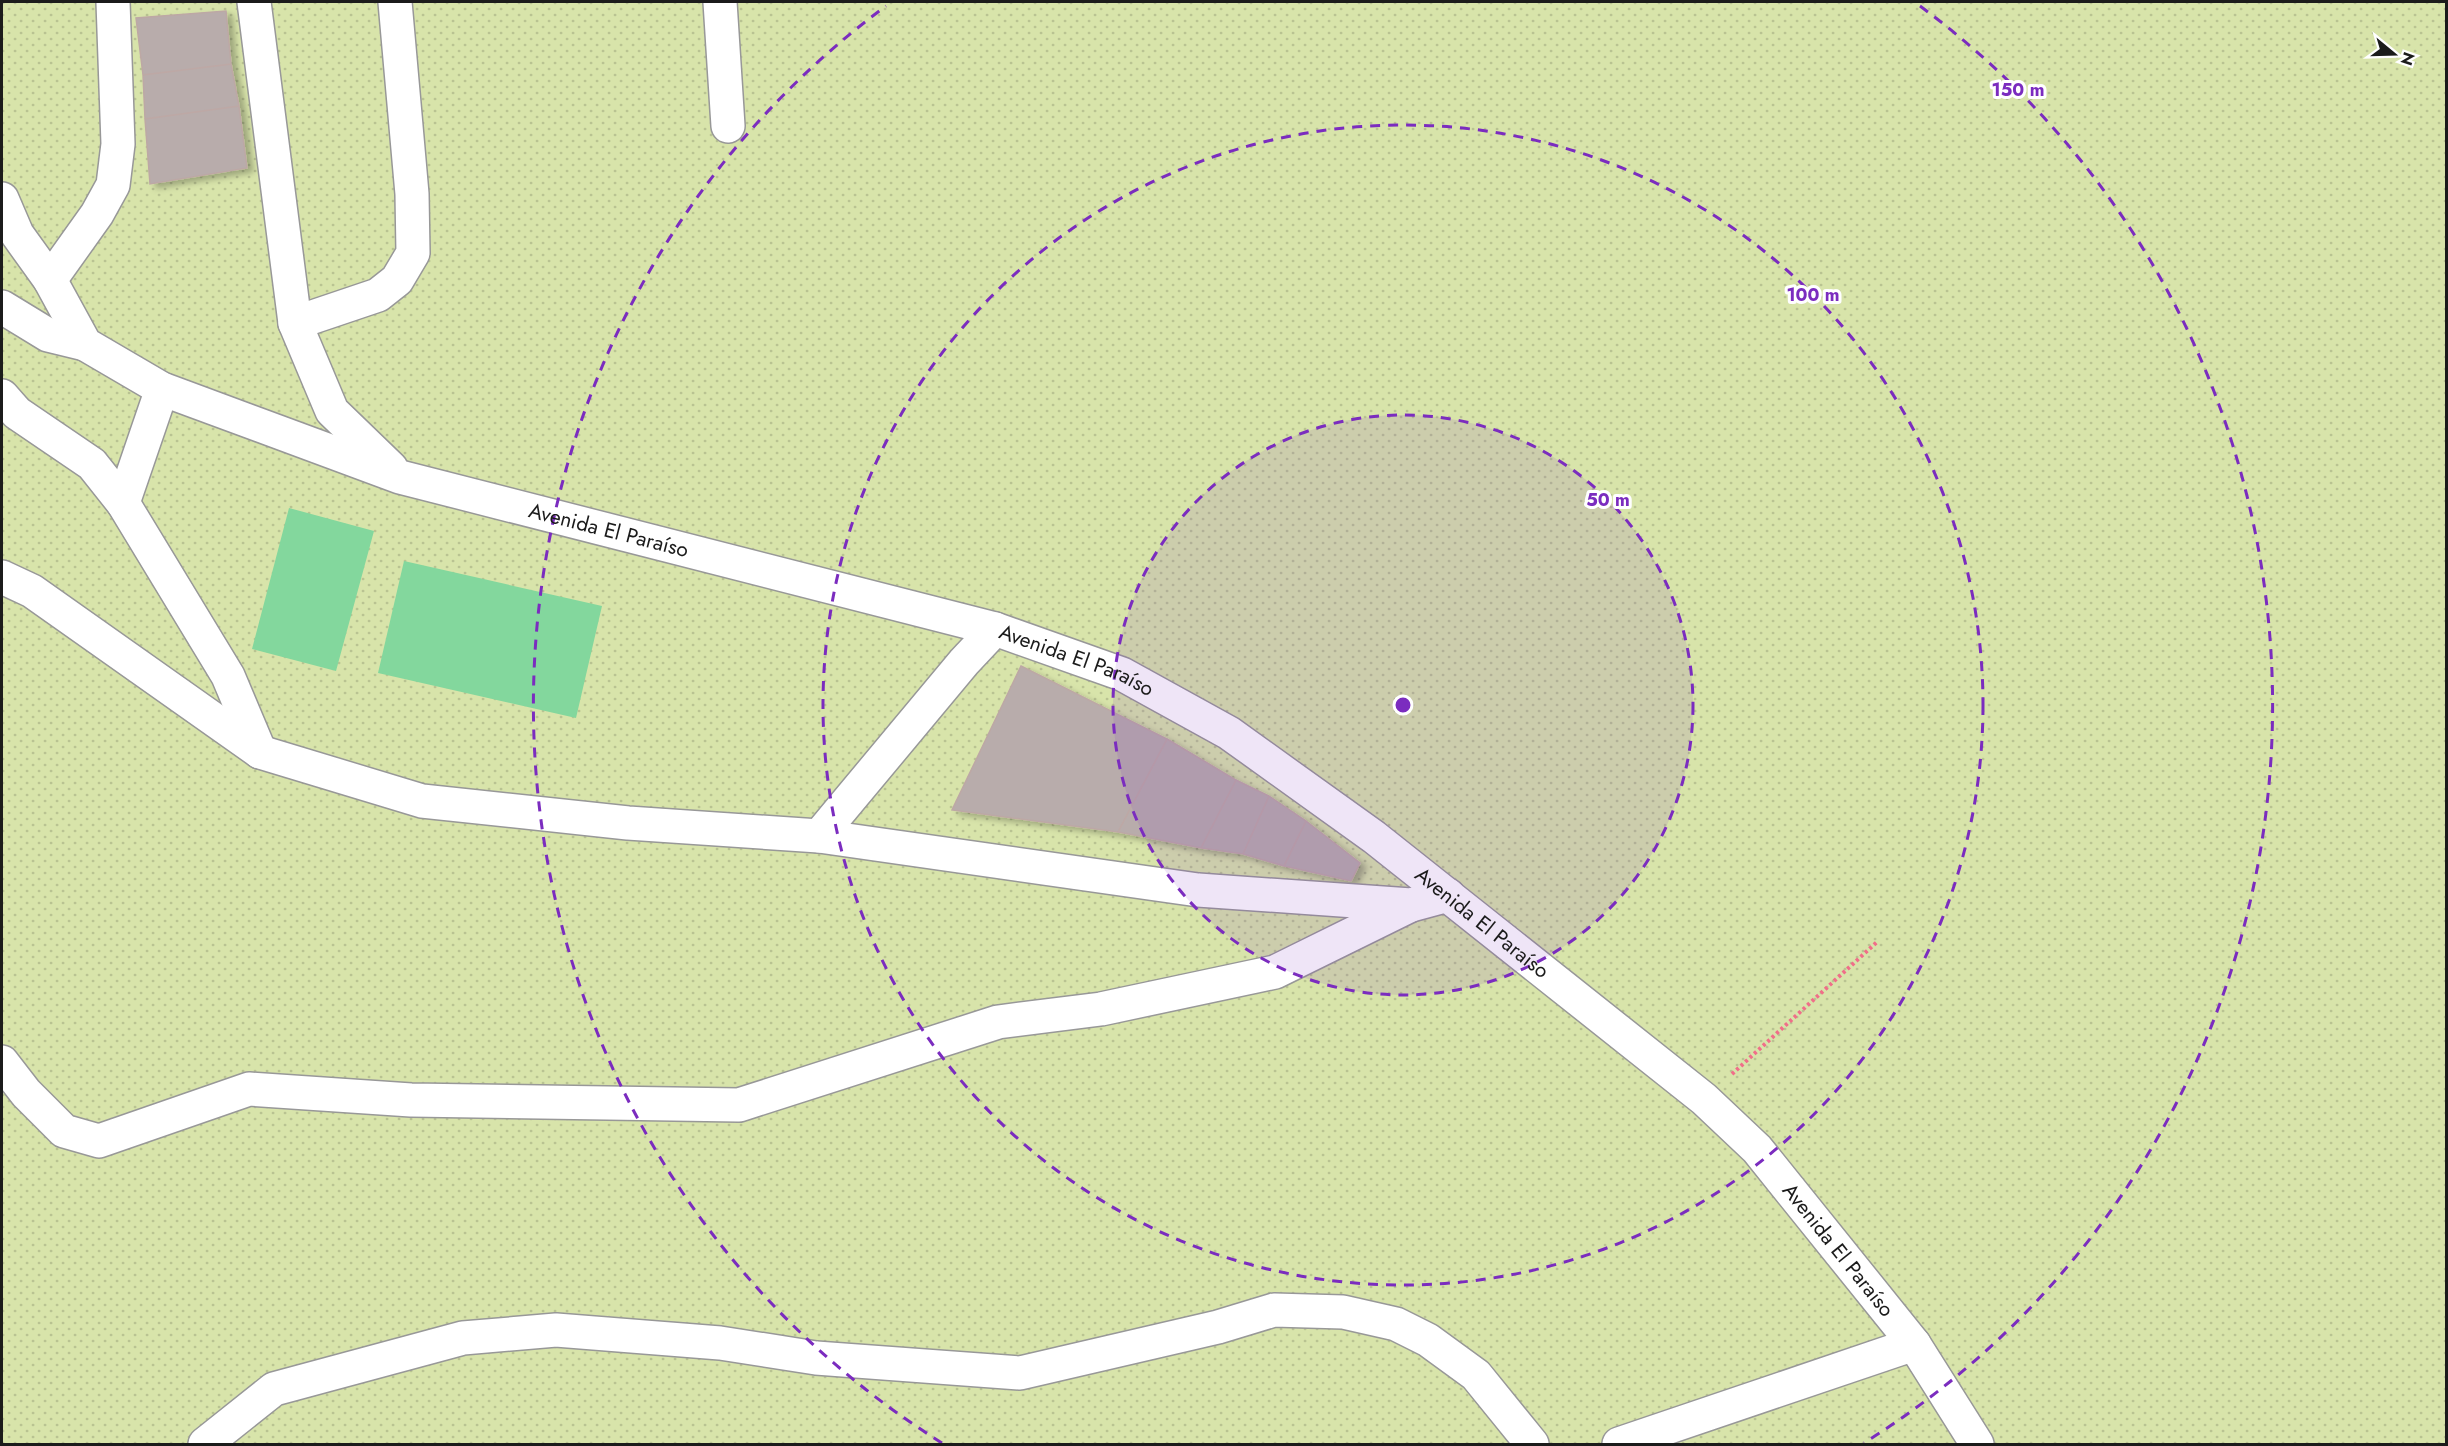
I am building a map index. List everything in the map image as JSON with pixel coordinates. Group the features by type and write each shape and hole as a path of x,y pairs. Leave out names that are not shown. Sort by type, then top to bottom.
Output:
{"street":[{"path":"50,280 97,214 113,185 118,144 113,2"},
{"path":"254,2 295,323 332,411 400,477"},
{"path":"295,323 378,295 397,280 413,253 412,194 395,2"},
{"path":"720,2 728,126"},
{"path":"2,199 17,234 50,280 85,344"},
{"path":"2,307 48,335 85,344"},
{"name":"Avenida El Paraíso","path":"85,344 162,389 400,477 995,629 1122,674 1229,733 1374,837 1704,1099 1757,1149 1914,1344 1977,1444"},
{"path":"123,503 162,389"},
{"path":"7,406 92,464 123,503 228,676 260,752"},
{"path":"2,577 32,591 260,752 422,801 628,823 819,836 1198,890 1411,905"},
{"path":"819,836 964,662 995,629"},
{"path":"2,1062 26,1093 64,1131 99,1141 249,1089 411,1100 739,1106 998,1022 1101,1009 1275,972 1411,905 1448,896"},
{"path":"205,1444 274,1389 463,1338 556,1330 720,1343 816,1359 1020,1373 1218,1327 1274,1310 1343,1312 1396,1324 1428,1340 1476,1375 1532,1444"},
{"path":"1619,1444 1914,1344"}],"path":[{"path":"1704,1099 1877,942"}],"green space":[{"path":"2,2 2446,2 2446,1444 2,1444"},
{"path":"289,508 374,531 336,671 252,649"},
{"path":"404,561 602,606 576,718 378,673"}],"building":[{"path":"226,11 231,64 143,75 136,18"},
{"path":"231,64 239,106 145,119 143,75"},
{"path":"239,106 247,168 150,184 145,119"},
{"path":"1021,666 1167,739 1118,832 952,810"},
{"path":"1167,739 1236,780 1201,848 1118,832"},
{"path":"1236,780 1269,796 1243,854 1201,848"},
{"path":"1269,796 1306,821 1284,866 1243,854"},
{"path":"1306,821 1360,863 1351,881 1284,866"}]}
